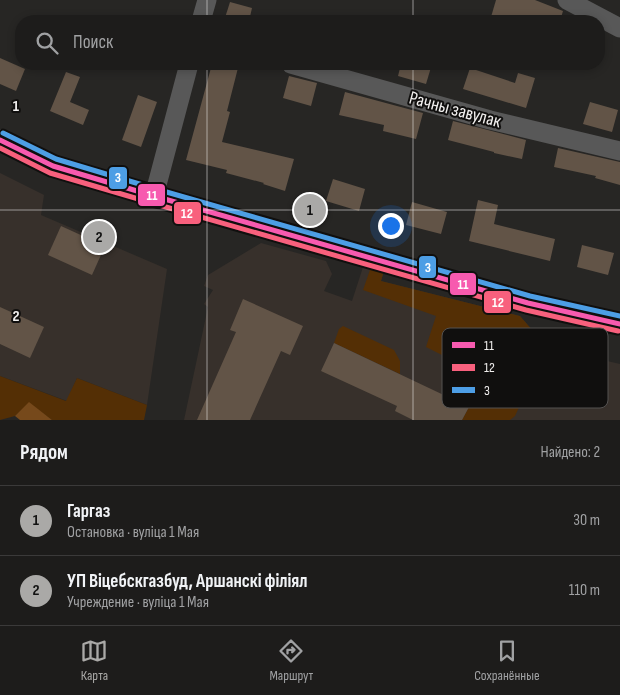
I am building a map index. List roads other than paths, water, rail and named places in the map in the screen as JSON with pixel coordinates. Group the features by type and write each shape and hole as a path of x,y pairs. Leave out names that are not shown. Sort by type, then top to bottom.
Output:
{"street":[{"path":"202,15 206,0"},
{"path":"567,0 595,15"},
{"path":"605,20 620,28"},
{"path":"154,196 187,70"},
{"name":"Рачны завулак","path":"312,70 490,120 620,151"},
{"path":"0,140 53,166 154,196 528,303 620,324"}],"place":[{"name":"Гаргаз","path":"310,210"},
{"name":"УП Віцебскгазбуд, Аршанскі філіял","path":"99,237"}]}
